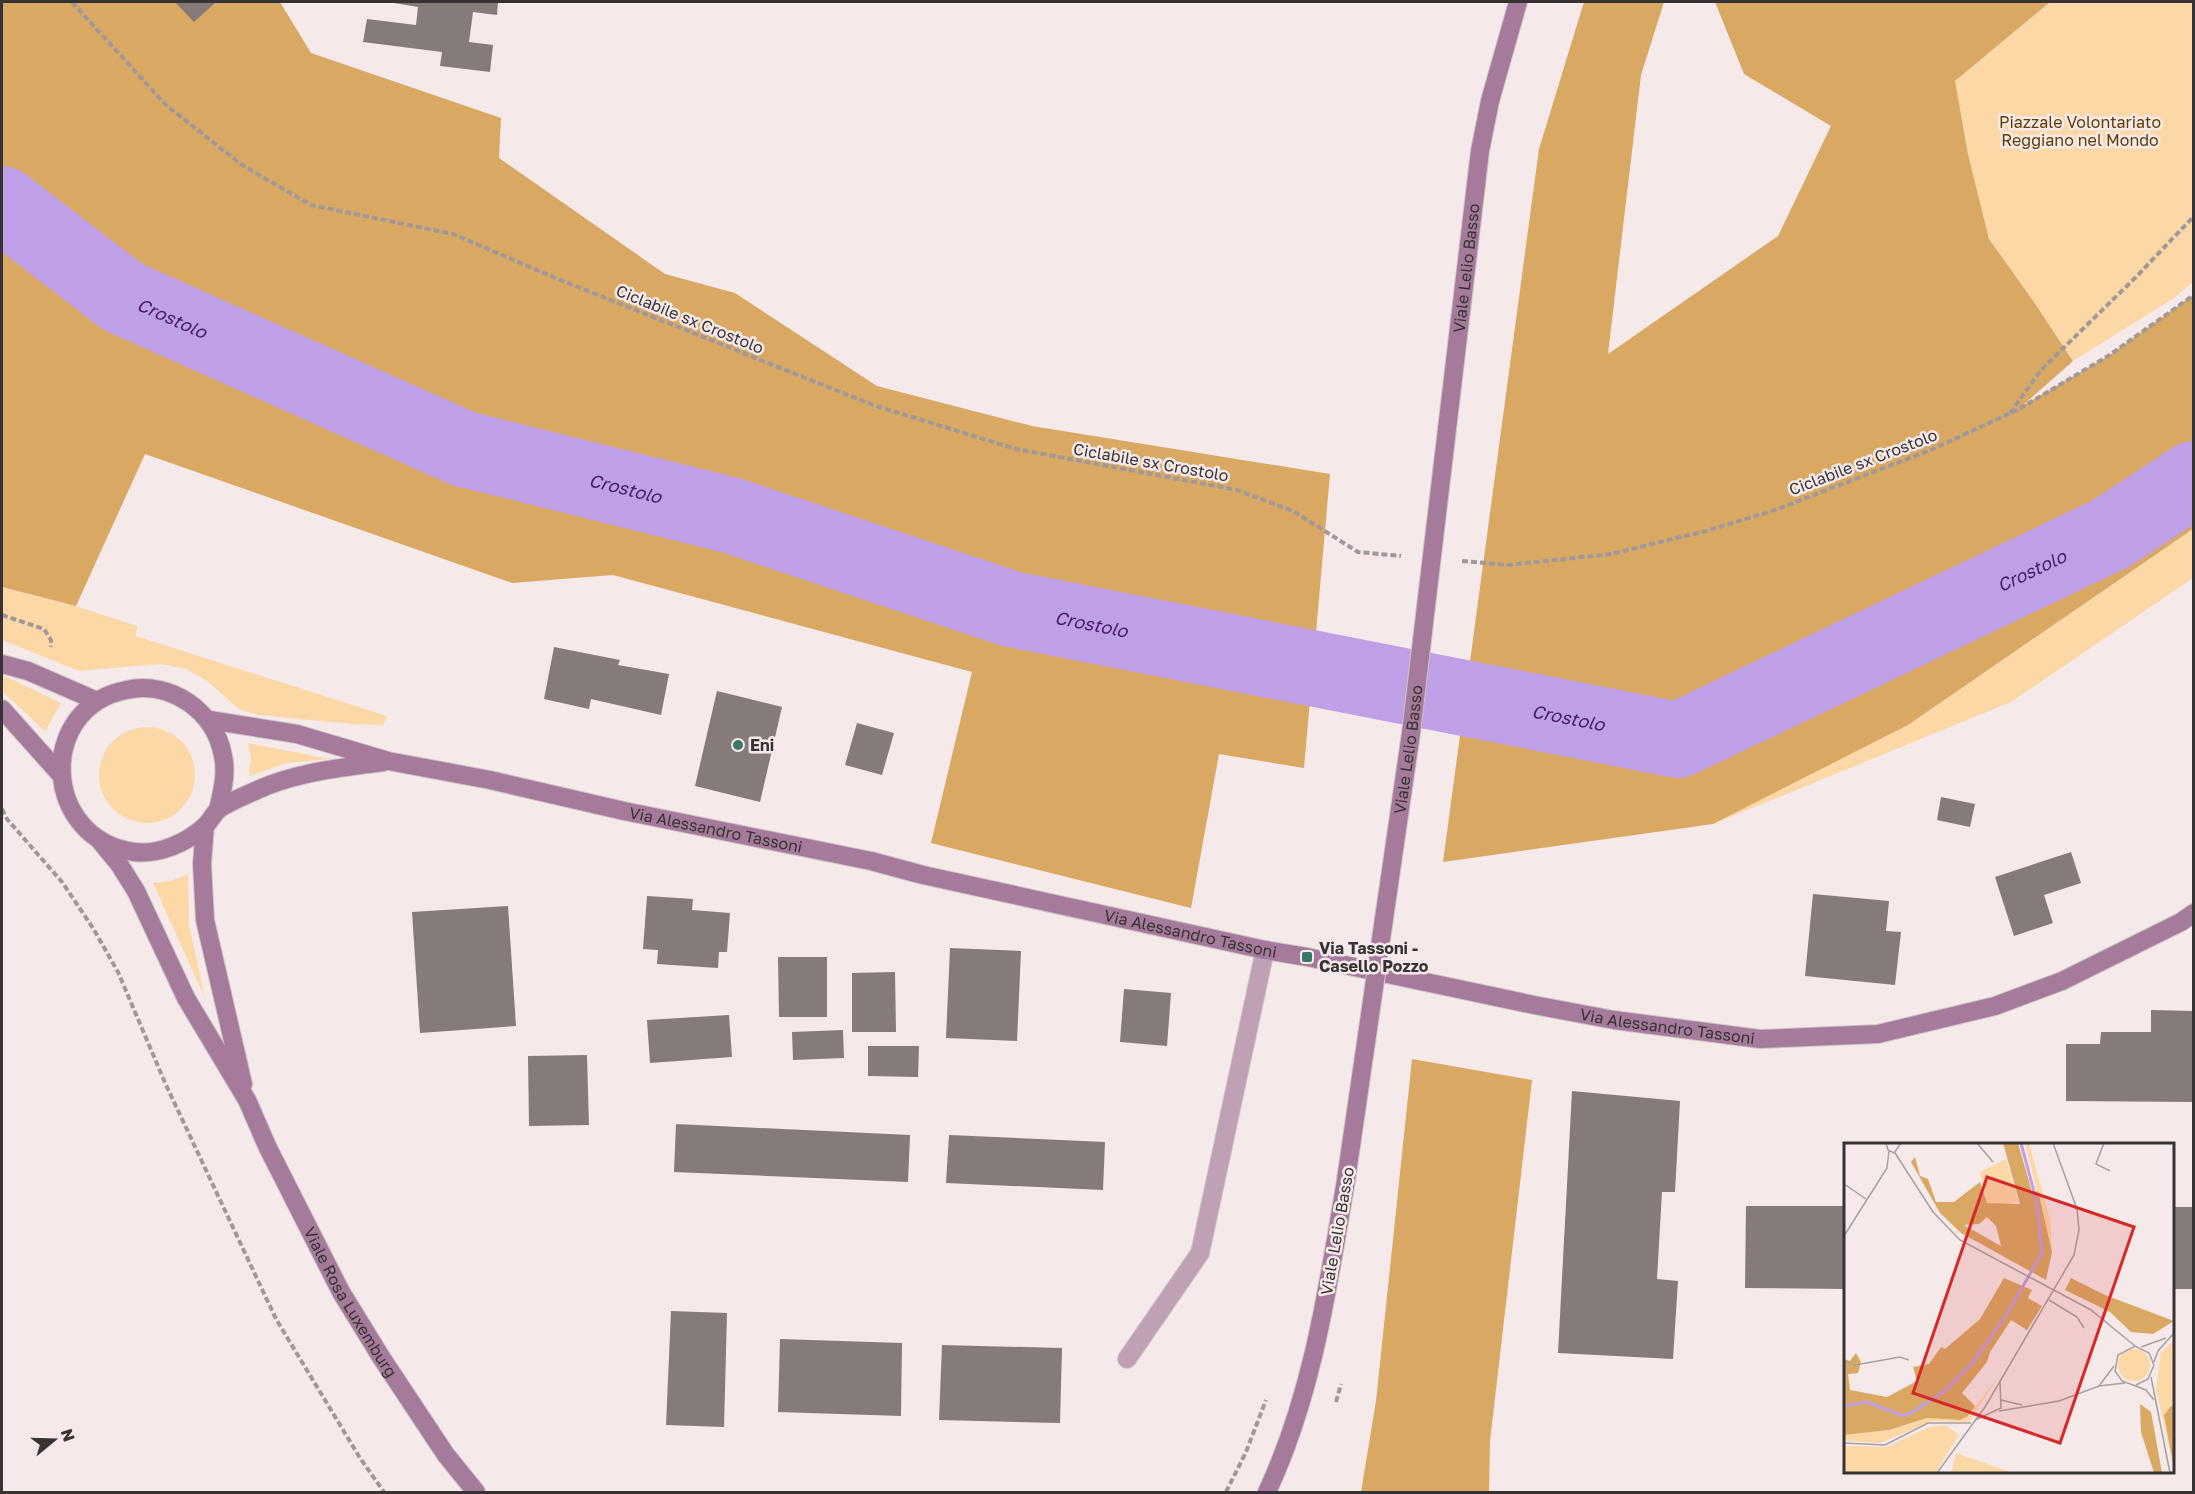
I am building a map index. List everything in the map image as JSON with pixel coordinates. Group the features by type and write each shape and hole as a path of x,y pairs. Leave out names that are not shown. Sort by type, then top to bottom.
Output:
{"street":[{"name":"Viale Lelio Basso","path":"1267,1492 1278,1468 1312,1365 1346,1179 1411,733 1480,152 1490,101 1518,2"},
{"path":"2,664 28,671 97,701"},
{"name":"Via Alessandro Tassoni","path":"218,810 224,778 223,755 209,720 197,708 180,697 160,690 132,688 117,691 97,701 75,722 65,741 61,775 64,793 75,817 100,841 134,852 155,851 177,845 205,826 218,810 257,790 296,777 388,762"},
{"name":"Via Alessandro Tassoni","path":"2,709 61,775"},
{"name":"Via Alessandro Tassoni","path":"209,720 297,734 388,762 490,780 624,811 872,861 935,878 1265,950 1614,1020 1760,1039 1878,1034 1995,1006 2062,981 2172,927 2193,913"},
{"name":"Viale Rosa Luxemburg","path":"205,826 202,864 205,920 247,1100"},
{"name":"Viale Rosa Luxemburg","path":"100,841 119,864 136,891 186,998 247,1100 268,1148 341,1292 440,1445 476,1492"},
{"path":"1127,1359 1200,1253 1265,950"}],"path":[{"name":"Ciclabile sx Crostolo","path":"72,2 166,105 242,165 311,205 453,234 564,282 884,409 1016,449 1238,490 1293,511 1358,552"},
{"path":"2009,414 2041,370 2136,277 2193,216"},
{"name":"Ciclabile sx Crostolo","path":"1508,565 1611,554 1706,531 1775,510 1933,449 2009,414 2108,356 2193,295"},
{"path":"2,809 7,819 62,882 93,928 118,972 166,1085 276,1319 360,1458 384,1492"},
{"path":"1226,1492 1246,1452 1269,1391"}],"green space":[{"name":"Piazzale Volontariato Reggiano nel Mondo","path":"2050,2 2193,2 2193,282 2174,298 2073,361 1989,239 1968,154 1955,81"},
{"path":"2193,529 2193,578 2011,702 1713,824 1908,725"},
{"path":"2,587 76,606 137,626 136,636 387,716 383,725 258,715 239,709 206,680 184,668 159,664 79,671 2,640"},
{"path":"2,675 61,703 45,731 2,691"},
{"path":"147,727 165,730 181,741 192,757 195,775 192,793 181,809 165,820 147,823 129,820 113,809 102,793 99,775 102,757 113,741 129,730"},
{"path":"248,743 330,759 287,763 249,776 251,758"},
{"path":"188,874 189,925 205,998 153,883 171,881"}],"shaded area":[{"path":"2,2 280,2 311,53 501,118 499,158 665,274 735,293 877,386 1032,426 1330,474 1304,768 1219,754 1191,908 931,843 972,672 613,575 512,583 145,454 76,606 2,587"},
{"path":"1584,2 1664,2 1641,75 1608,354 1778,236 1831,126 1744,74 1715,2 2050,2 1955,81 1968,154 1989,239 2073,361 2022,406 2108,356 2193,295 2193,529 1908,725 1713,824 1443,862 1539,149"},
{"path":"1412,1059 1532,1080 1490,1441 1489,1492 1361,1492 1376,1401"}],"building":[{"path":"175,2 216,2 194,22"},
{"path":"388,2 498,2 497,15 473,12 469,42 493,45 490,72 440,66 442,52 363,42 367,19 416,25 418,7"},
{"path":"554,647 620,660 618,665 669,674 661,715 591,699 589,709 544,699"},
{"path":"717,691 782,707 760,802 695,786"},
{"path":"857,723 894,733 882,775 845,765"},
{"path":"1941,797 1975,804 1970,827 1937,820"},
{"path":"2071,852 2081,883 2044,895 2053,923 2014,936 1995,877"},
{"path":"1813,894 1889,901 1886,931 1901,932 1895,985 1805,976"},
{"path":"647,896 693,899 692,910 730,913 727,952 719,952 718,968 657,964 658,950 643,949"},
{"path":"508,906 516,1026 420,1033 412,912"},
{"path":"950,948 1021,951 1017,1041 946,1038"},
{"path":"778,957 827,957 827,1017 779,1017"},
{"path":"895,972 896,1032 852,1032 852,973"},
{"path":"1124,989 1171,993 1167,1046 1120,1042"},
{"path":"2151,1010 2194,1011 2194,1102 2066,1101 2066,1044 2100,1044 2101,1032 2151,1032"},
{"path":"729,1015 732,1057 650,1063 647,1020"},
{"path":"843,1030 844,1058 793,1060 792,1032"},
{"path":"868,1046 919,1046 918,1077 868,1076"},
{"path":"587,1055 589,1125 529,1126 528,1056"},
{"path":"1572,1091 1680,1101 1675,1192 1662,1192 1657,1279 1678,1281 1673,1359 1558,1353"},
{"path":"676,1124 910,1135 908,1182 674,1172"},
{"path":"949,1135 1105,1142 1103,1190 946,1183"},
{"path":"1746,1206 1844,1206 1844,1289 1745,1288"},
{"path":"2174,1207 2194,1207 2194,1289 2174,1289"},
{"path":"671,1311 727,1313 724,1427 666,1425"},
{"path":"780,1339 902,1343 901,1416 778,1412"},
{"path":"942,1345 1062,1348 1060,1423 939,1420"}],"waterway":[{"name":"Crostolo","path":"2,204 123,297 464,449 730,515 1011,609 1678,740 2110,534 2194,479"}],"place":[{"name":"Eni","path":"738,745"},
{"name":"Via Tassoni - Casello Pozzo","path":"1307,957"}]}
